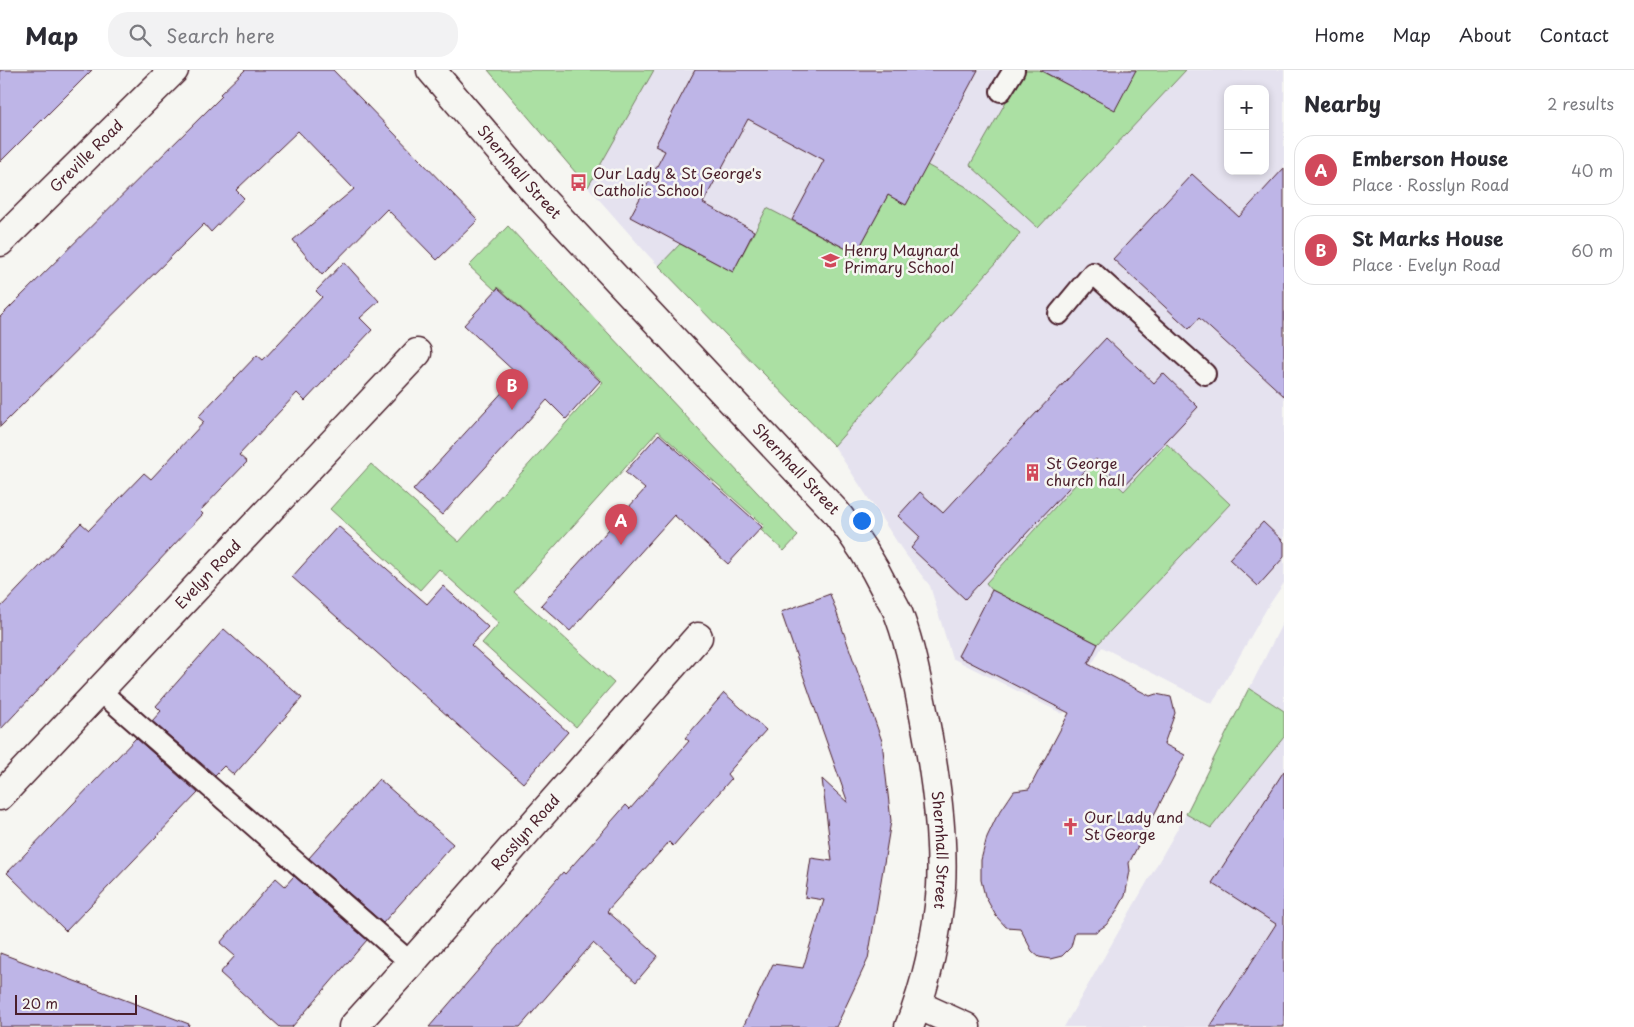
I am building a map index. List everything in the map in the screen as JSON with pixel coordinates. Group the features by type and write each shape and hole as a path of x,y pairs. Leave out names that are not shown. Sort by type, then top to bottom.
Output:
{"street":[{"name":"Greville Road","path":"0,242 174,70"},
{"name":"Shernhall Street","path":"431,70 535,192 835,511 851,531 875,568 900,616 916,672 932,754 940,824 940,896 934,944 914,1016"},
{"name":"Evelyn Road","path":"0,796 416,352"},
{"name":"Rosslyn Road","path":"354,1027 698,637"},
{"path":"914,1016 966,1027"}],"lane":[{"path":"1001,91 1014,70"},
{"path":"1059,314 1093,273 1205,374"},
{"path":"98,690 412,963"}],"shaded area":[{"path":"488,70 1284,70 1284,583 1267,608 1212,704 1102,647 1063,714 952,658 930,586 903,551 834,446 648,255"},
{"path":"1284,620 1284,1027 1064,1027 1186,814"}],"green space":[{"path":"488,70 654,70 588,187"},
{"path":"1024,70 1039,70 1114,109 1129,70 1186,70 1038,228 970,165"},
{"path":"927,165 965,186 1020,233 1003,255 834,446 659,266 680,244 733,272 767,208 856,254 888,195 906,205"},
{"path":"508,226 798,536 784,551 761,530 764,526 658,431 514,592 614,683 576,727 482,643 499,623 439,569 420,590 330,509 371,464 459,542 603,382 498,287 495,290 469,266"},
{"path":"1167,444 1230,504 1098,644 992,590 986,583 1095,463 1124,491"},
{"path":"1249,688 1284,711 1284,737 1211,828 1186,814"}],"building":[{"path":"0,70 92,70 0,162"},
{"path":"245,70 333,70 478,220 437,260 387,209 322,275 293,240 354,189 298,131 236,190 244,198 211,232 204,224 0,427 0,317 222,96 220,94"},
{"path":"695,70 978,70 906,205 888,195 856,254 792,220 824,160 748,119 703,203 754,231 733,272 630,217 665,151 655,146"},
{"path":"1040,70 1136,70 1115,110"},
{"path":"1284,168 1284,396 1199,318 1189,329 1113,259 1192,174 1239,217"},
{"path":"344,262 379,301 360,318 372,330 305,401 297,393 239,455 247,462 200,511 203,514 0,730 0,608 81,523 89,530 144,473 151,479 204,422 198,417 257,355 263,360 322,297 316,291"},
{"path":"498,288 600,381 566,419 547,400 442,515 413,490 518,375 464,325"},
{"name":"St George church hall","path":"1106,338 1154,383 1163,373 1198,407 1124,486 1096,459 965,599 911,548 920,537 898,516 920,492 943,513"},
{"path":"659,434 762,527 728,564 674,515 570,631 541,605 645,489 625,472"},
{"path":"1263,522 1284,542 1284,557 1258,586 1229,559"},
{"path":"338,526 427,604 443,586 488,627 471,645 568,732 523,783 292,577"},
{"name":"Our Lady and St George","path":"992,590 1098,644 1088,664 1150,696 1156,694 1171,697 1175,713 1164,744 1185,755 1129,863 1130,871 1125,896 1115,914 1106,925 1096,932 1075,932 1071,947 1062,956 1050,959 1039,957 1032,951 1020,928 1006,927 996,916 985,896 981,880 981,860 987,837 996,818 1014,791 1029,789 1069,713 958,656"},
{"path":"830,594 882,741 891,821 868,959 836,1027 743,1027 773,964 803,968 824,900 805,897 811,858 832,861 822,779 848,803 781,612"},
{"path":"224,629 302,698 234,775 224,766 215,775 152,721 161,711 156,706"},
{"path":"724,693 766,730 727,774 731,779 673,846 669,842 607,911 658,956 636,982 593,943 520,1027 429,1027 563,872 565,874 626,805 630,809 689,741 685,738"},
{"path":"136,738 198,793 66,931 7,873"},
{"path":"1284,771 1284,1027 1210,1027 1276,924 1212,883"},
{"path":"379,779 453,844 383,923 309,858"},
{"path":"294,876 367,940 292,1027 280,1027 220,973 235,956 220,943 276,878 285,886"},
{"path":"0,953 189,1024 188,1027 0,1027"}],"place":[{"name":"Our Lady & St George's Catholic School","path":"579,183"},
{"name":"Henry Maynard Primary School","path":"830,260"},
{"name":"St Marks House","path":"512,410"},
{"name":"St George church hall","path":"1032,473"},
{"name":"Emberson House","path":"621,545"},
{"name":"Our Lady and St George","path":"1070,827"}]}
